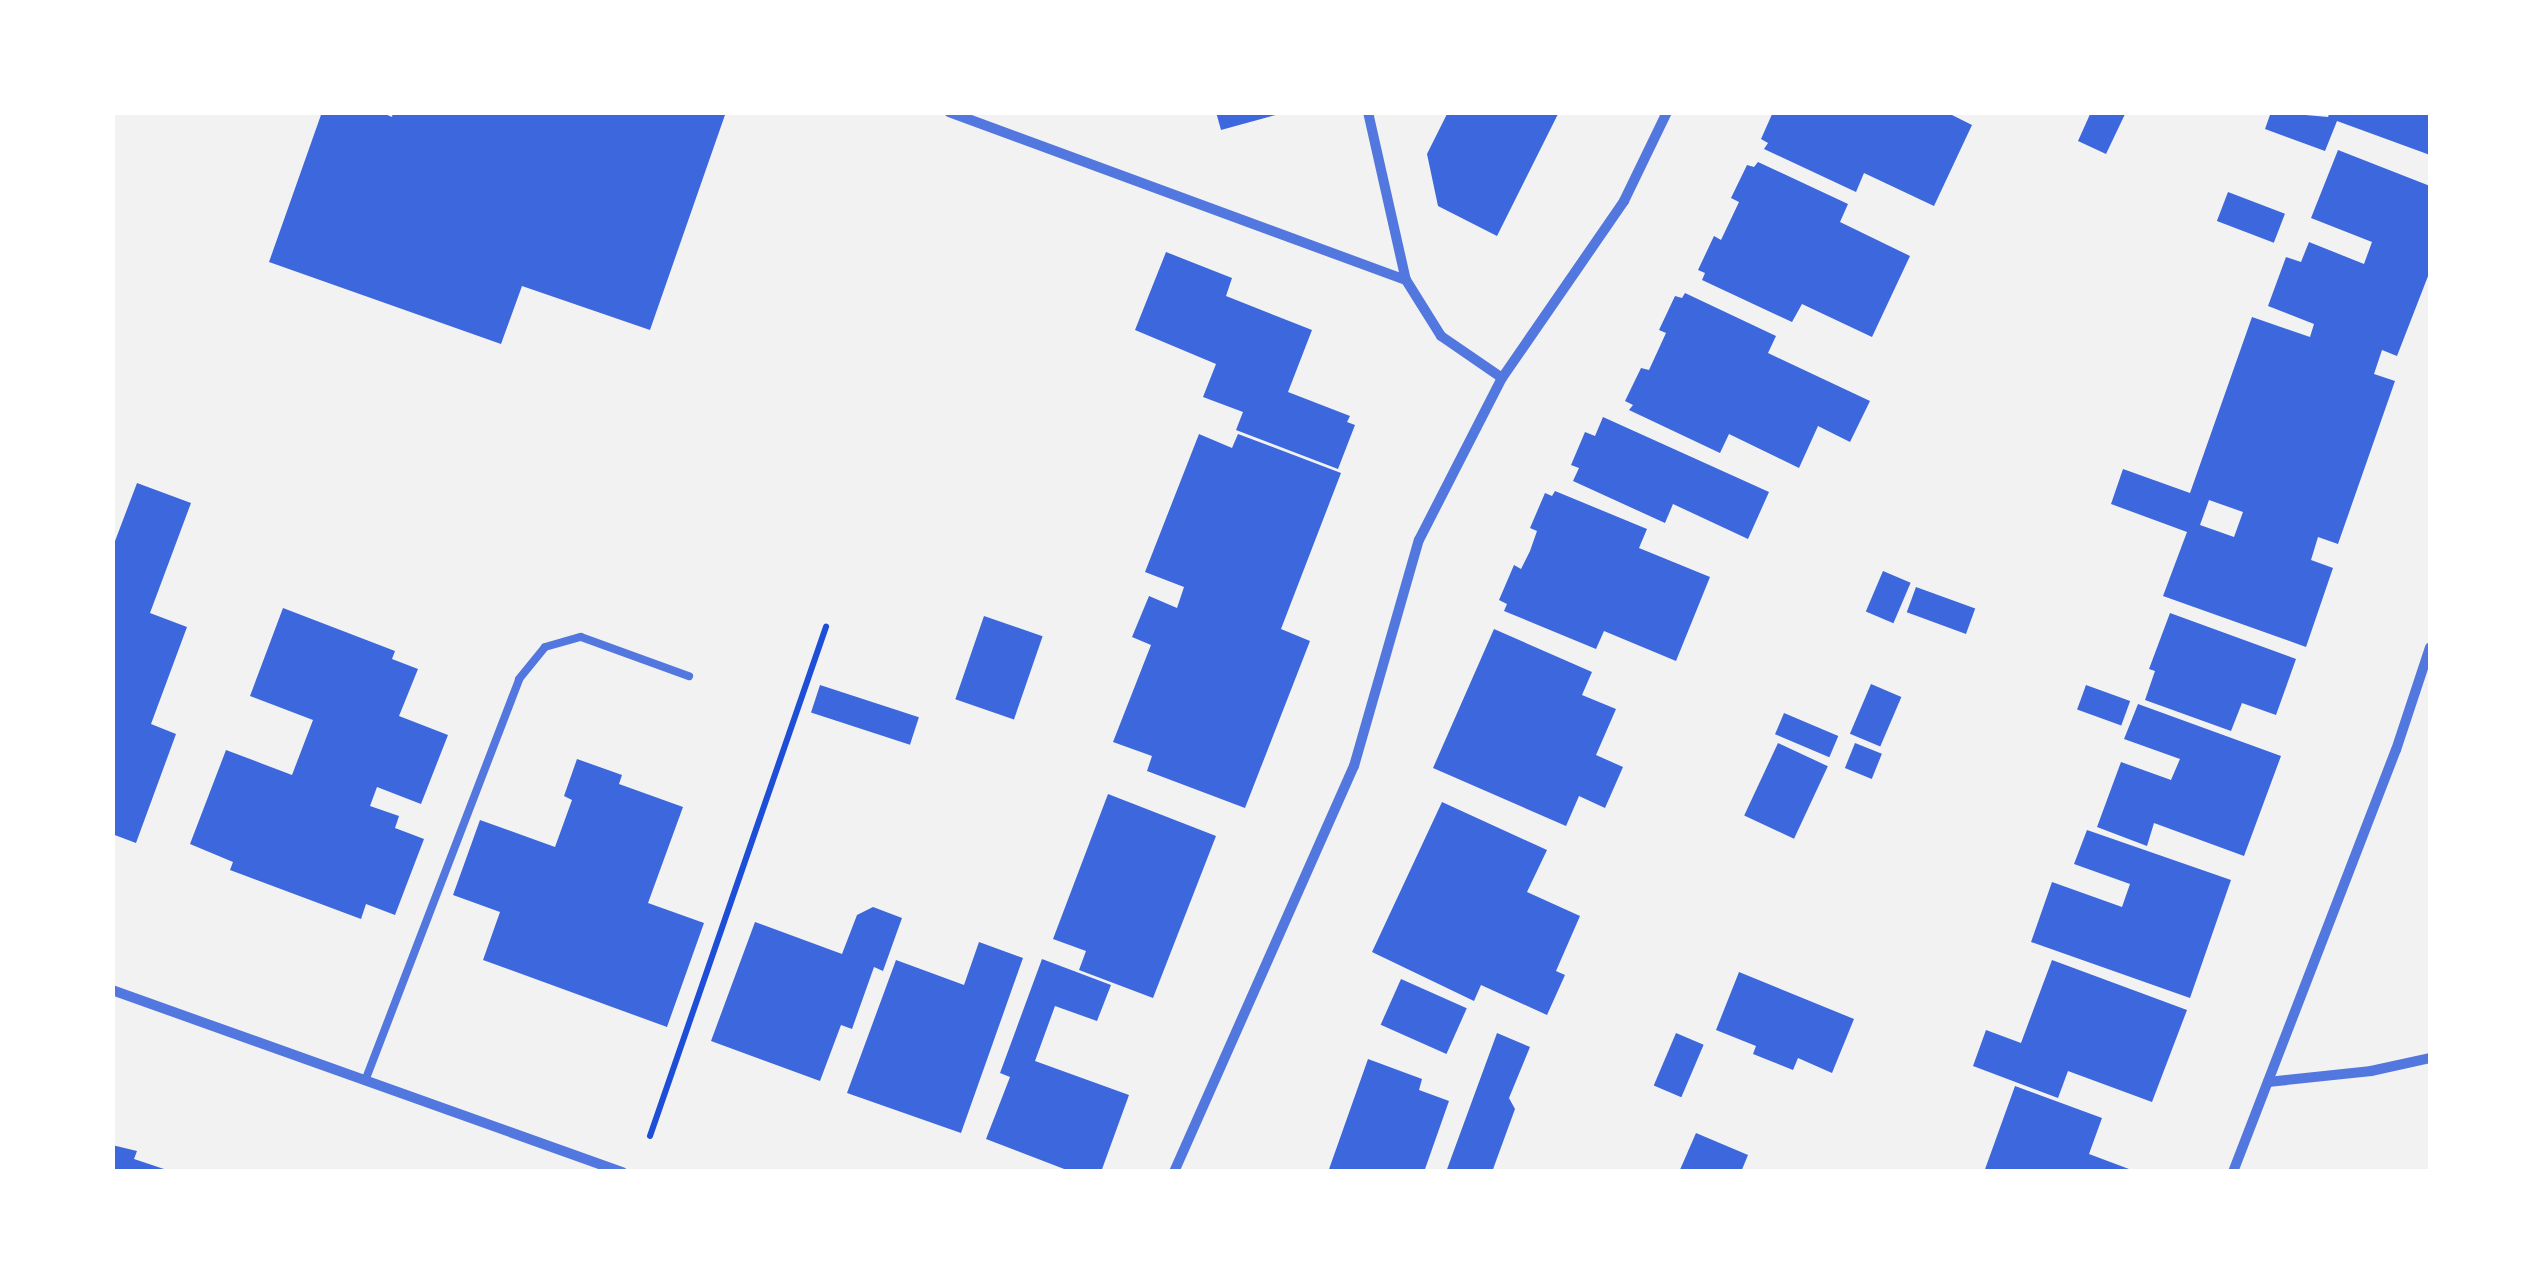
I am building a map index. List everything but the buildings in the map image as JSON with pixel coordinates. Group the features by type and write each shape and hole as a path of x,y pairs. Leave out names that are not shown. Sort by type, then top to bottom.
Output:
{"street":[{"path":"948,112 1406,280"},
{"path":"1368,112 1406,280 1441,336 1502,378"},
{"path":"1174,1172 1354,766 1419,540 1502,378 1624,201 1667,112"},
{"path":"2233,1172 2430,647"},
{"path":"2418,684 2430,688"},
{"path":"112,990 622,1172"},
{"path":"2268,1082 2370,1071 2430,1058"}],"lane":[{"path":"365,1081 519,679 545,647 582,638 689,676"}],"path":[{"path":"645,1153 826,627"}]}
